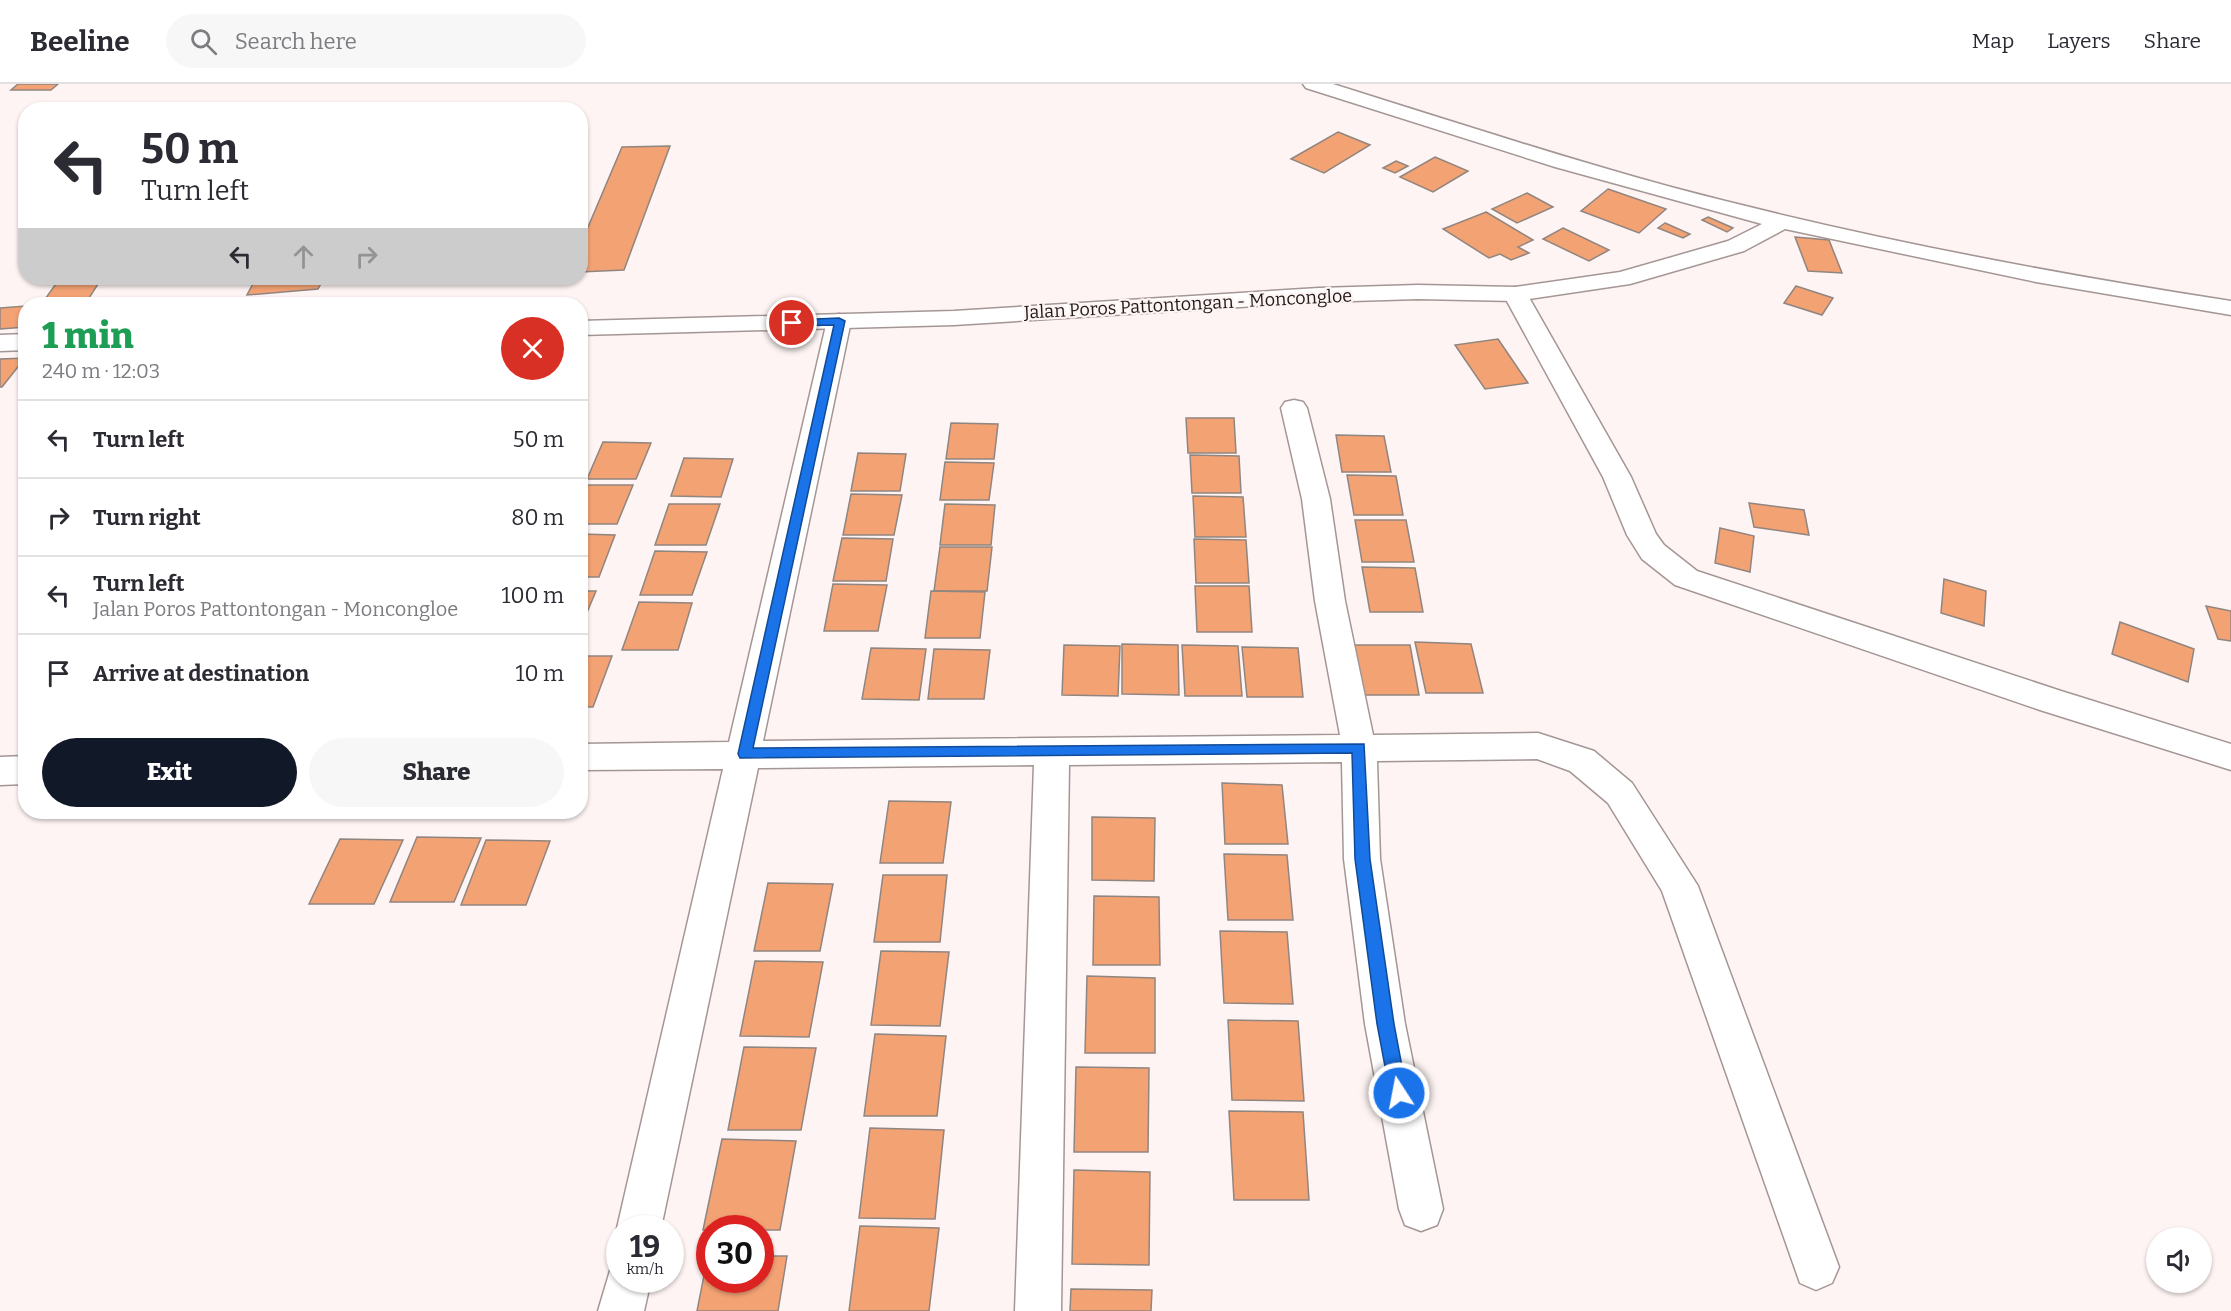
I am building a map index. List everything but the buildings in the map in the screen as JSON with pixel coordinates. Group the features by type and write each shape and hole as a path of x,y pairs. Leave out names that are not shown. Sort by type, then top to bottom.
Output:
{"street":[{"path":"1313,84 1587,169 1784,221 2098,288 2231,308"},
{"name":"Jalan Poros Pattontongan - Moncongloe","path":"588,328 954,318 1319,295 1418,292 1515,294 1622,279 1736,246 1784,221"},
{"path":"1515,294 1568,385 1617,477 1642,535 1653,552 1686,579 2231,757"},
{"path":"642,1215 839,321"},
{"path":"0,343 18,342"},
{"path":"1294,408 1316,499 1330,601 1359,747 1362,859 1385,1024 1421,1209"},
{"path":"588,757 1539,746 1582,761 1620,793 1679,886 1816,1267"},
{"path":"1038,1311 1052,750"},
{"path":"0,771 18,770"},
{"path":"621,1311 625,1293"}],"route":[{"path":"792,323 839,321 745,754 1359,747 1362,859 1385,1024 1399,1093"}]}
